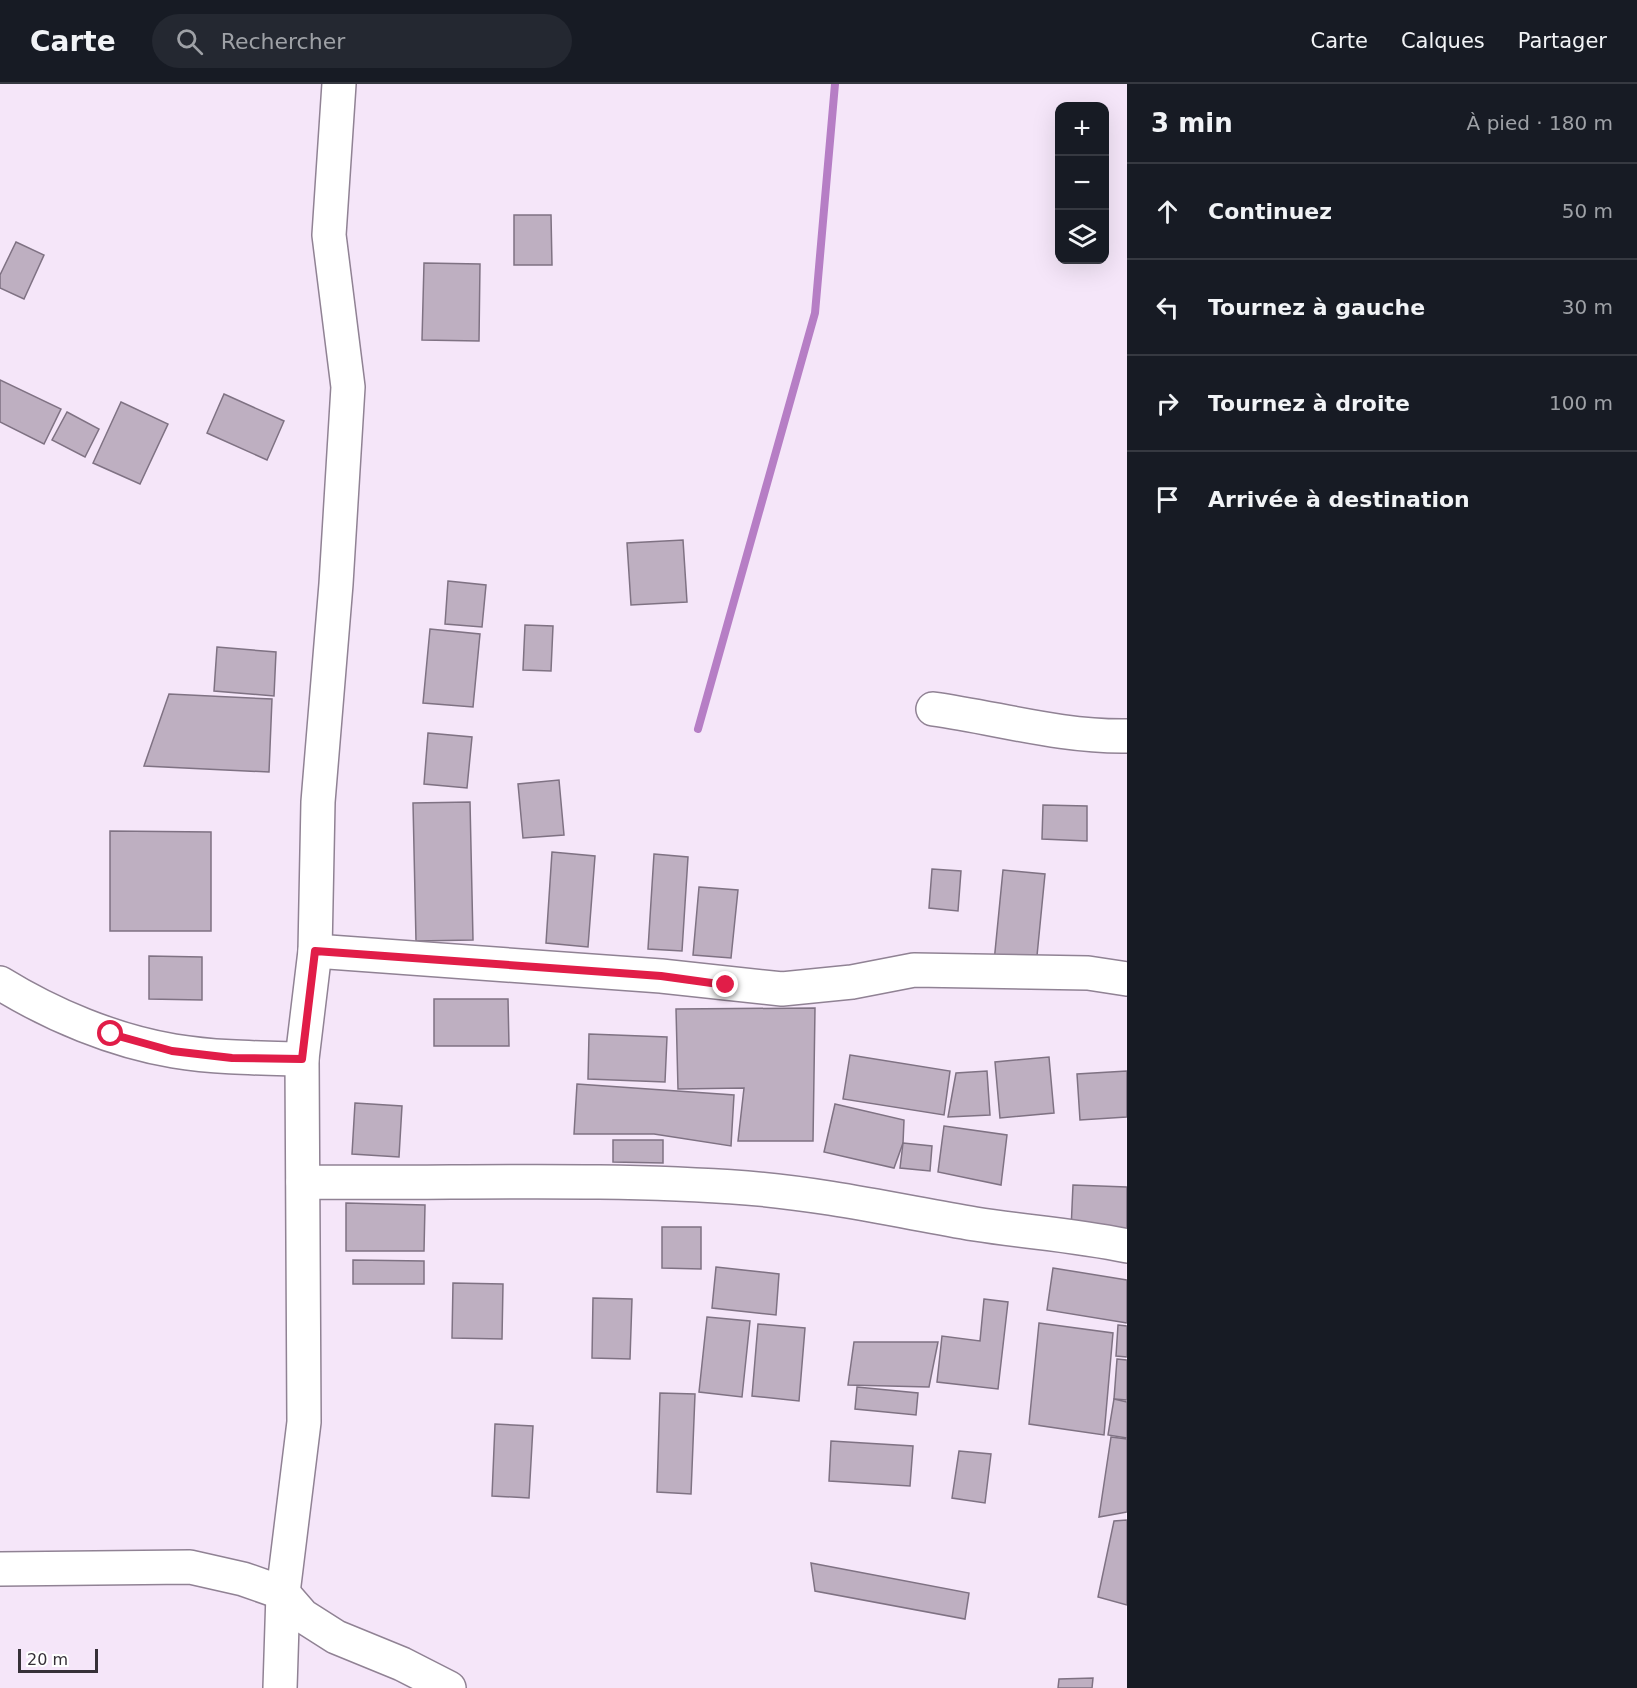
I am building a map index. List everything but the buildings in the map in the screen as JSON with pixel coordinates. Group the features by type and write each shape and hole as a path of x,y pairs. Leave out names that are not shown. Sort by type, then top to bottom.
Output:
{"street":[{"path":"280,1688 283,1593 304,1422 302,1059 315,951 318,802 336,584 348,387 329,235 339,84"},
{"path":"933,710 982,716 1030,729 1127,736"},
{"path":"315,951 661,976 782,989 852,982 914,970 1088,973 1127,979"},
{"path":"0,983 32,1003 111,1034 172,1051 232,1058 302,1059"},
{"path":"303,1182 435,1184 505,1181 747,1188 823,1196 977,1224 1127,1246"},
{"path":"0,1569 190,1567 243,1579 283,1593 303,1616 336,1637 402,1664 449,1688"}],"waterway":[{"path":"698,729 815,313 835,84"}],"route":[{"path":"111,1034 172,1051 232,1058 302,1059 315,951 661,976 726,985"}]}
